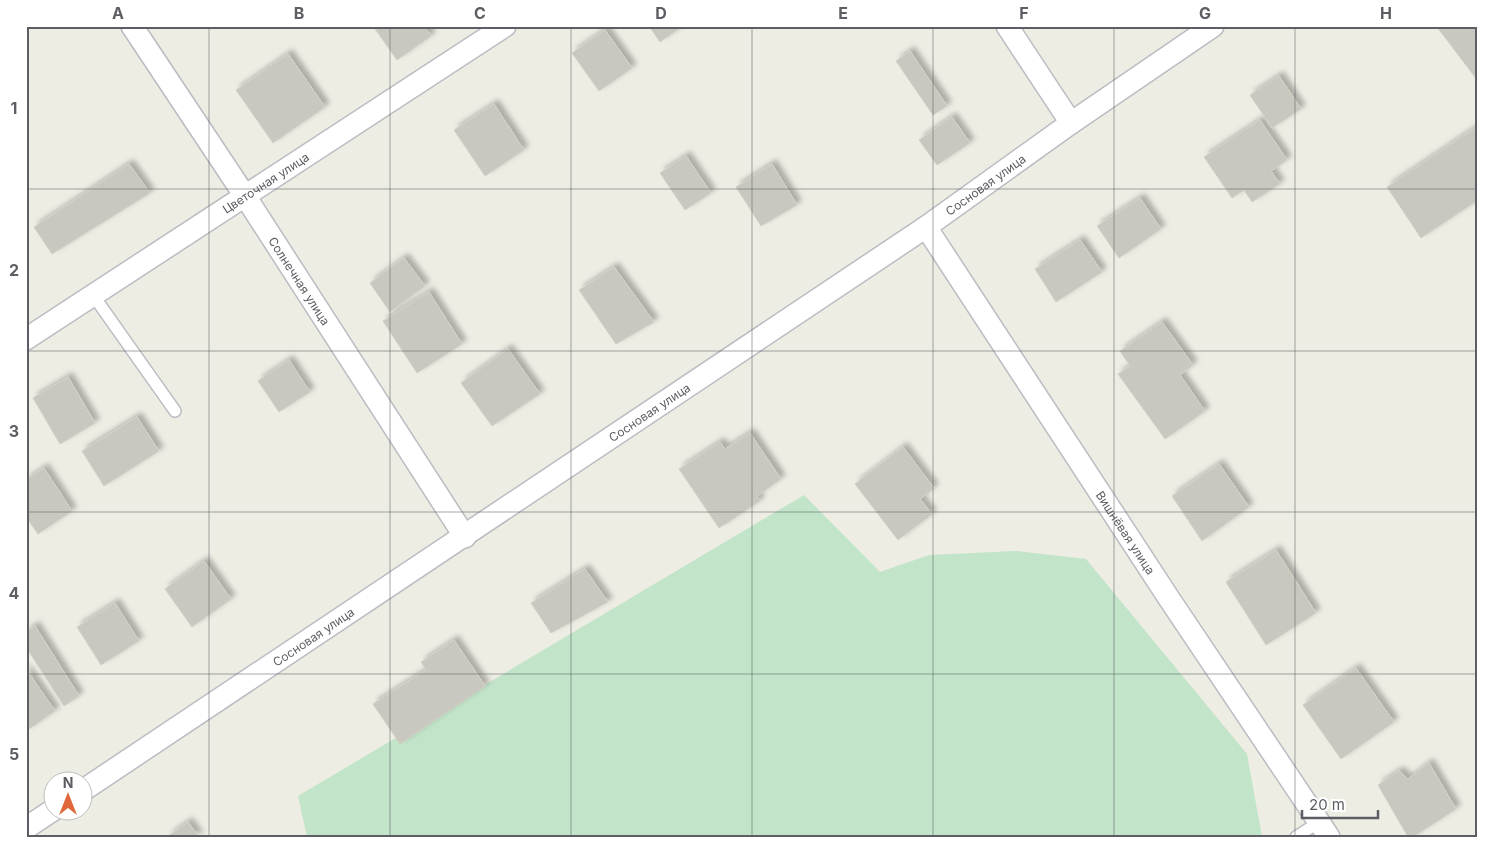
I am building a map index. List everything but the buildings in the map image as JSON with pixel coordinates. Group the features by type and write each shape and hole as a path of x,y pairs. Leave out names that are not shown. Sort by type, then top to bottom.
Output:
{"street":[{"name":"Солнечная улица","path":"132,26 245,196 464,537"},
{"name":"Цветочная улица","path":"26,339 505,26"},
{"path":"1008,26 1071,123"},
{"name":"Сосновая улица","path":"92,784 926,227 1071,123 1213,26"},
{"name":"Вишнёвая улица","path":"926,227 1170,600 1324,829"},
{"path":"26,828 42,817"}],"lane":[{"path":"93,295 175,411"},
{"path":"1296,837 1324,829"}],"green space":[{"path":"804,495 880,572 929,555 1015,551 1086,559 1247,754 1262,837 307,837 298,796"}]}
